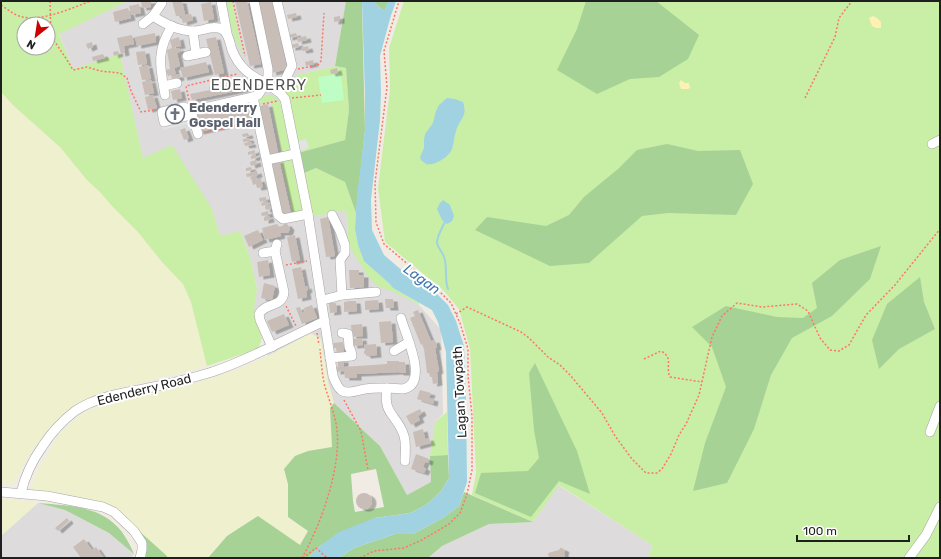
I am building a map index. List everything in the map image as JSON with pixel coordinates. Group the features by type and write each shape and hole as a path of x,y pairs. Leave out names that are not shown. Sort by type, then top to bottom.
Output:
{"street":[{"path":"221,1 226,33 233,51 244,70 278,91 285,99 308,214 333,376 341,391 346,392 387,388 403,389 412,385 416,372 412,349 401,318"},
{"path":"198,134 192,111 254,101 266,83 268,69 254,1"},
{"path":"277,1 290,58 291,70 278,91"},
{"path":"143,24 153,16 162,3"},
{"path":"153,16 172,26 193,31 217,28 226,33"},
{"path":"172,26 163,41 160,55 165,90 177,83"},
{"path":"187,56 201,53 193,31"},
{"path":"254,101 278,215 283,219 308,214"},
{"path":"267,160 295,154"},
{"path":"332,214 340,231 345,253 340,260 342,295"},
{"path":"263,254 276,248 284,292 283,299 276,304 264,308 259,314 260,320 272,347"},
{"path":"321,297 323,300 342,295 376,292"},
{"name":"Edenderry Road","path":"21,493 32,462 61,422 76,410 94,402 119,394 176,382 209,373 258,354 325,321"},
{"path":"330,358 352,356 349,347 348,334 342,333"},
{"path":"394,351 409,342"},
{"path":"387,388 385,400 387,408 403,433 406,444 405,461"},
{"path":"930,432 940,406"},
{"path":"1,492 47,496 103,507 114,512 134,530 142,543 140,558"},
{"path":"912,556 926,535 940,507"}],"path":[{"path":"50,1 51,36 73,70 87,67 100,71 120,73 127,78 131,91 141,112 157,110"},
{"path":"1,5 19,16 30,18 50,15 91,1"},
{"path":"233,1 246,60"},
{"name":"Lagan Towpath","path":"360,558 374,550 399,549 418,542 449,524 460,513 467,494 471,476 472,416 468,349 456,314 451,303 436,288 384,244 376,222 375,183 387,87 384,51 399,1"},
{"path":"805,98 835,37 839,18 852,1"},
{"path":"291,70 318,65 321,61 324,13"},
{"path":"192,111 186,86 242,73"},
{"path":"254,101 321,95"},
{"path":"198,134 259,121"},
{"path":"456,314 467,307 521,332 529,338 548,357 560,365 602,413 632,459 646,473 657,473 662,469 671,454 699,395 712,337 722,316 738,303 762,307 797,304 808,311 820,338 830,350 839,351 848,345 866,315 895,285 940,229"},
{"path":"279,266 315,259"},
{"path":"283,299 299,333"},
{"path":"302,558 312,540 320,517 332,479 337,454 337,430 324,383 315,326"},
{"path":"644,359 661,351 666,354 668,359 668,373 670,376 702,382"},
{"path":"341,391 344,401 361,431 368,470"},
{"path":"302,558 316,548 327,558"}],"shaded area":[{"path":"128,1 346,1 335,66 298,75 285,91 311,217 346,210 349,246 403,296 419,305 441,330 443,414 435,422 430,456 431,482 407,495 380,446 334,403 311,333 268,356 254,306 257,289 251,260 240,231 220,237 212,209 143,158 120,55 73,69 59,33"},
{"path":"190,117 191,123 163,130 162,124"},
{"path":"306,139 309,148 295,153 293,143"},
{"path":"558,485 652,545 649,558 428,558 442,546 489,524 533,522"},
{"path":"38,503 65,510 109,533 134,554 131,558 1,558 1,536"}],"green space":[{"path":"1,1 128,1 59,34 73,69 120,54 143,158 172,145 212,209 220,236 240,231 251,260 257,289 254,306 262,338 259,347 249,352 207,366 191,302 183,284 162,262 138,232 87,180 60,147 15,107 1,92"},
{"path":"226,1 232,1 243,56 233,34"},
{"path":"346,1 362,1 365,130 356,213 345,182 316,168 302,174 298,153 345,140 349,110 346,68 335,66"},
{"path":"375,1 389,1 386,12 375,3"},
{"path":"404,1 940,1 940,558 649,558 652,545 559,485 533,522 472,495 476,473 470,349 459,309 444,291 385,242 378,188 390,89 389,48"},
{"path":"586,1 656,1 699,35 688,59 659,77 630,79 597,94 557,70 577,29"},
{"path":"335,66 346,68 349,110 345,140 298,153 285,91 298,75"},
{"path":"341,74 344,100 322,103 318,77"},
{"path":"1,92 15,107 60,147 87,180 138,232 162,262 183,284 191,302 207,366 103,392 66,414 33,449 13,484 1,484"},
{"path":"269,95 278,98 279,100 258,105 256,101 263,96"},
{"path":"280,101 292,152 282,155 271,103"},
{"path":"667,144 698,151 740,150 753,184 736,215 668,213 642,216 589,263 550,266 475,230 487,217 546,226 569,215 584,197 618,169 637,150"},
{"path":"291,157 303,211 293,214 281,160"},
{"path":"316,168 345,182 356,213 355,229 358,245 364,261 393,288 419,303 419,305 403,296 376,285 367,275 349,246 346,210 311,217 302,174"},
{"path":"881,246 870,279 832,316 792,338 771,375 754,429 727,483 693,491 705,443 726,387 712,347 692,327 726,306 777,317 803,318 817,308 812,283 840,260"},
{"path":"920,277 924,302 935,329 899,349 879,369 872,340 887,304"},
{"path":"311,333 321,339 328,381 334,403 330,409 332,447 308,451 284,469 288,484 288,517 308,531 300,545 227,536 208,558 167,558 122,512 109,504 71,496 30,490 37,472 59,434 81,414 109,401 193,384 234,371 268,356"},
{"path":"535,363 577,451 590,494 559,481 531,517 475,493 481,473 528,471 539,458 534,430 529,373"},
{"path":"334,403 380,446 407,495 431,482 430,456 448,455 449,478 441,491 426,505 410,513 375,518 321,545 308,558 208,558 227,536 258,516 300,545 308,531 288,517 288,484 284,469 295,456 308,451 332,447 330,408","holes":["376,469 384,507 355,512 351,474"]},
{"path":"447,412 448,455 430,456 435,422"},
{"path":"464,492 533,522 489,524 442,546 428,558 339,558 354,548 395,534 413,534 443,518 459,506"},
{"path":"1,498 38,503 1,536"},
{"path":"38,503 84,508 104,516 114,523 122,532 134,554 109,533 65,510"},
{"path":"138,530 167,556 167,558 146,558 146,544"}],"sand":[{"path":"873,16 881,22 881,28 872,26 869,18"},
{"path":"681,80 685,83 689,83 690,88 681,89 679,83"}],"water":[{"path":"362,1 375,1 380,8 391,15 380,56 380,120 371,200 372,230 384,255 405,273 435,292 448,305 456,321 464,346 467,482 459,506 443,518 413,534 395,534 354,548 339,558 308,558 321,545 339,532 375,518 410,513 426,505 441,491 449,478 446,352 438,322 432,310 393,288 364,261 358,245 355,229 357,196 365,130"},
{"path":"447,98 463,102 465,111 456,131 453,147 448,155 433,164 426,164 420,157 424,148 425,134 433,123 439,105"},
{"path":"443,200 450,205 454,216 452,221 447,224 442,220 437,209"}],"building":[{"path":"141,1 154,2 151,2 151,7 142,8"},
{"path":"172,1 182,1 185,15 191,14 193,20 183,23 181,16 176,16"},
{"path":"235,1 247,1 261,64 250,66"},
{"path":"258,1 272,1 287,69 272,73"},
{"path":"211,2 214,19 204,21 201,4"},
{"path":"139,4 141,13 131,15 129,6"},
{"path":"128,8 131,18 115,22 113,12"},
{"path":"296,13 297,17 288,19 287,15"},
{"path":"340,16 340,21 334,22 334,17"},
{"path":"155,33 156,42 137,46 135,37"},
{"path":"296,33 297,36 288,38 288,35"},
{"path":"132,35 134,44 124,46 125,53 121,54 117,38"},
{"path":"306,36 307,40 298,42 297,38"},
{"path":"179,37 181,46 175,47 176,49 179,48 180,52 177,53 180,66 174,68 176,74 168,76 166,70 170,69 167,50 172,48 170,40"},
{"path":"216,37 224,73 215,75 206,39"},
{"path":"92,42 93,47 88,49 86,44"},
{"path":"298,43 299,47 291,48 291,45"},
{"path":"308,46 309,50 302,51 301,48"},
{"path":"118,51 119,54 114,56 113,52"},
{"path":"145,51 147,64 138,65 136,52"},
{"path":"103,54 105,58 93,61 92,57"},
{"path":"313,60 314,64 306,66 305,62"},
{"path":"206,62 209,72 183,78 180,68"},
{"path":"148,65 151,79 142,80 139,67"},
{"path":"337,68 338,73 331,74 330,70"},
{"path":"179,74 180,78 172,80 172,76"},
{"path":"237,79 241,79 242,84 246,83 247,89 192,100 190,94 210,90 209,87 213,86 214,89 238,84"},
{"path":"151,80 154,93 145,95 142,82"},
{"path":"180,89 182,98 173,100 171,91"},
{"path":"153,95 157,108 148,110 145,97"},
{"path":"253,103 257,119 199,132 195,116"},
{"path":"268,104 279,157 268,159 257,107"},
{"path":"185,128 189,138 184,140 180,130"},
{"path":"248,133 249,136 243,137 242,134"},
{"path":"249,138 250,141 243,142 243,139"},
{"path":"251,142 252,145 245,146 244,143"},
{"path":"255,150 255,153 248,155 248,152"},
{"path":"256,154 256,158 251,159 251,156"},
{"path":"256,160 257,164 251,166 250,162"},
{"path":"279,160 291,214 280,217 268,162"},
{"path":"251,167 252,170 246,171 246,168"},
{"path":"257,171 258,175 247,177 246,174"},
{"path":"256,176 257,180 260,179 263,187 257,188 256,184 253,185 251,177"},
{"path":"266,197 266,200 260,202 259,198"},
{"path":"267,201 268,204 262,206 261,203"},
{"path":"270,205 271,209 266,210 265,207"},
{"path":"268,211 269,215 262,216 261,213"},
{"path":"269,216 270,220 264,221 264,217"},
{"path":"328,217 335,256 326,257 320,219"},
{"path":"277,224 281,227 284,224 287,224 290,228 288,233 280,233 281,236 265,240 262,228"},
{"path":"258,230 263,240 249,247 244,236"},
{"path":"295,235 300,260 292,262 287,237"},
{"path":"268,260 270,275 259,277 257,262"},
{"path":"301,267 305,287 307,286 308,290 306,291 307,297 298,299 292,269"},
{"path":"349,270 359,270 359,275 364,275 364,287 350,288"},
{"path":"264,283 275,286 272,300 261,298"},
{"path":"385,299 393,299 394,308 386,308"},
{"path":"378,300 379,309 365,310 365,301"},
{"path":"356,301 357,311 344,312 344,302"},
{"path":"329,303 336,303 337,312 330,313"},
{"path":"312,305 317,318 302,324 296,308 300,307 302,313 305,311 304,308"},
{"path":"418,310 431,341 435,340 437,347 435,348 439,371 437,372 438,383 433,384 432,377 430,377 429,373 427,373 424,349 410,318 415,316 413,312"},
{"path":"284,314 289,325 272,332 267,321"},
{"path":"391,321 393,342 381,343 379,322"},
{"path":"362,324 363,336 352,337 351,325"},
{"path":"362,338 363,345 353,346 352,339"},
{"path":"343,342 344,353 337,354 333,343"},
{"path":"376,344 377,355 366,356 366,354 364,354 364,345"},
{"path":"338,360 344,360 344,367 387,364 387,361 405,362 406,373 357,374 357,378 345,378 344,371 336,372"},
{"path":"420,390 431,393 429,398 434,399 433,404 417,399"},
{"path":"420,409 422,413 418,416 420,420 411,425 406,416"},
{"path":"423,429 425,439 429,438 431,443 416,447 413,432"},
{"path":"416,454 429,459 428,463 425,462 423,467 426,469 424,473 411,469"},
{"path":"364,493 370,495 372,501 370,507 364,509 358,507 356,501 358,495"},
{"path":"67,518 69,521 58,531 55,528"},
{"path":"84,539 92,550 96,547 104,558 81,558 73,547"},
{"path":"560,548 565,550 565,558 549,558 548,553 559,550"}],"waterway":[{"path":"384,23 392,1"},
{"name":"Lagan","path":"445,222 437,243 446,265 446,281 448,289"}],"place":[{"name":"Edenderry Gospel Hall","path":"175,114"}],"district":[{"name":"EDENDERRY","path":"259,85"}]}
